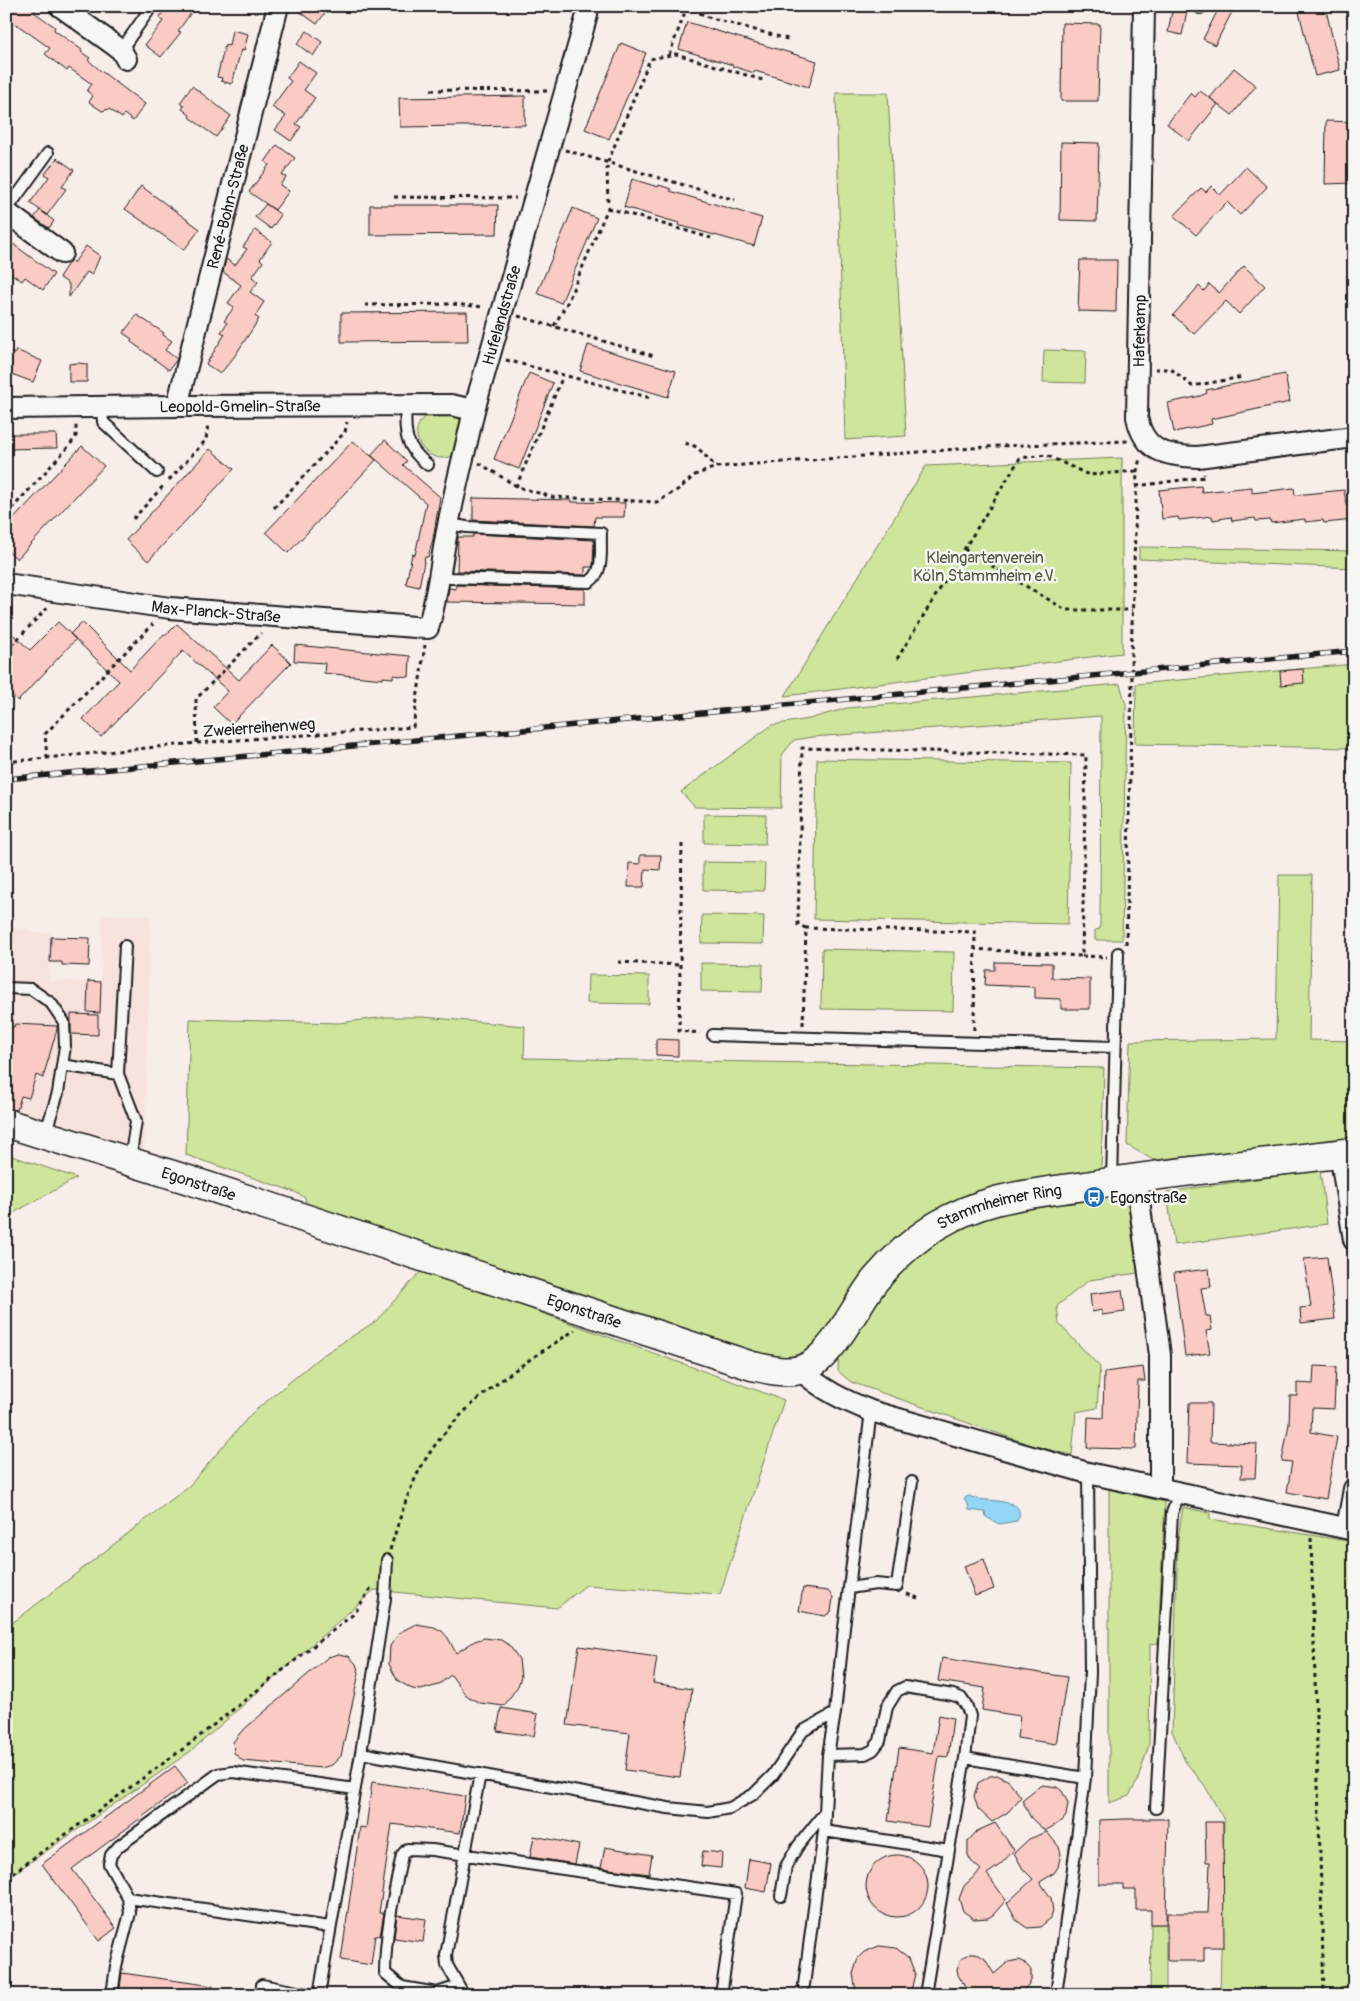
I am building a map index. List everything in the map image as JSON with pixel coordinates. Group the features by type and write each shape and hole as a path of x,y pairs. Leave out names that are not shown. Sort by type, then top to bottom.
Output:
{"street":[{"path":"60,6 123,54"},
{"name":"René-Bohn-Straße","path":"177,406 278,6"},
{"name":"Hufelandstraße","path":"428,628 435,606 448,524 465,458 474,410 509,312 534,198 588,6"},
{"name":"Haferkamp","path":"1144,6 1138,417 1144,439"},
{"path":"6,211 62,253"},
{"name":"Leopold-Gmelin-Straße","path":"6,408 451,406 474,410"},
{"path":"1144,439 1164,453 1203,457 1354,437"},
{"name":"Max-Planck-Straße","path":"6,584 61,594 170,608 428,628"},
{"name":"Egonstraße","path":"6,1123 752,1366 780,1372 800,1370"},
{"path":"1347,1153 1354,1240"},
{"name":"Stammheimer Ring","path":"800,1370 816,1362 831,1345 875,1280 892,1261 935,1227 981,1204 1021,1194 1347,1153"},
{"path":"1124,1180 1160,1355 1160,1487"},
{"path":"800,1370 818,1386 841,1399 871,1411 1088,1473 1180,1491 1350,1529 1354,1490"}],"lane":[{"path":"123,54 152,6"},
{"path":"6,211 48,153"},
{"path":"406,406 404,426 407,441 416,456 428,465"},
{"path":"102,407 103,422 157,472"},
{"path":"439,575 450,578 589,582 594,579 600,570 601,533 467,527 448,524"},
{"path":"125,946 118,1074 136,1121 130,1162"},
{"path":"1117,956 1115,1048 1124,1180"},
{"path":"6,988 31,989 50,1003 64,1022 65,1046 58,1092 44,1135"},
{"path":"713,1035 1115,1048"},
{"path":"62,1065 118,1074"},
{"path":"804,1985 824,1831 828,1755 836,1713 871,1411"},
{"path":"1056,1995 1085,1778 1090,1673 1088,1473"},
{"path":"849,1588 876,1584 897,1586 912,1482"},
{"path":"1156,1808 1172,1513 1180,1491"},
{"path":"319,1995 361,1753 385,1599 387,1560"},
{"path":"828,1755 865,1754 873,1750 880,1741 887,1707 892,1697 897,1691 905,1687 954,1695 961,1698 967,1707 970,1716 965,1758 925,1995"},
{"path":"361,1753 668,1808 708,1812 730,1808 754,1794 772,1775 803,1731 836,1713"},
{"path":"965,1758 1085,1778"},
{"path":"112,1995 116,1966 130,1913 128,1898 109,1864 111,1855 128,1838 218,1774 233,1772 355,1789"},
{"path":"480,1774 465,1855 446,1955 447,1965 462,1990 437,1993 402,1988 385,1974 385,1954 404,1851 412,1848 465,1855 736,1894 721,1995"},
{"path":"780,1896 786,1866 798,1846 825,1812"},
{"path":"824,1831 948,1850"},
{"path":"128,1898 330,1927"},
{"path":"261,1995 262,1985 313,1995"}],"path":[{"path":"669,55 686,7 708,17 791,40"},
{"path":"554,326 567,303 608,208 607,164 650,59 676,54 766,81"},
{"path":"431,90 537,90 564,93"},
{"path":"560,148 607,164 735,200"},
{"path":"394,198 475,196 534,198"},
{"path":"608,208 711,238"},
{"path":"365,305 452,304 509,312 654,356"},
{"path":"503,359 651,398"},
{"path":"1139,370 1171,369 1192,386 1243,376"},
{"path":"516,487 563,376"},
{"path":"134,519 206,440 211,406"},
{"path":"274,508 345,432 349,406"},
{"path":"6,515 76,436 77,407"},
{"path":"465,458 481,464 516,487 552,497 657,502 679,489 695,475 716,467 1000,446 1124,442 1144,439 1137,471 1136,486 1126,946 1117,956 1082,956 975,949"},
{"path":"685,443 697,447 716,467"},
{"path":"897,659 1020,458 1046,455 1089,475 1137,471"},
{"path":"1136,486 1205,478 1203,457"},
{"path":"964,548 1066,610 1132,610"},
{"path":"6,651 61,594"},
{"path":"46,758 45,734 170,608"},
{"path":"197,743 196,699 279,615"},
{"name":"Zweierreihenweg","path":"6,762 197,743 413,727 428,628"},
{"path":"974,1043 976,932 806,928 798,925 802,748 1086,755 1082,956"},
{"path":"682,844 679,1032 713,1035"},
{"path":"803,1038 806,928"},
{"path":"618,962 681,965"},
{"path":"6,1878 187,1746 355,1613 387,1560 408,1496 422,1466 442,1435 467,1408 499,1382 581,1326 589,1313"},
{"path":"1311,1520 1324,1995"}],"shaded area":[{"path":"102,915 151,916 144,1153 6,1111 6,928 30,929 31,933 50,933 49,981 101,982"}],"green space":[{"path":"836,93 888,93 906,436 845,440"},
{"path":"1044,350 1086,351 1085,383 1043,382"},
{"path":"433,412 453,415 462,423 457,453 447,458 437,457 428,453 421,446 417,437 417,428 422,419"},
{"name":"Kleingartenverein Köln Stammheim e.V.","path":"1122,458 1122,653 785,696 926,466"},
{"path":"1139,547 1354,551 1354,568 1139,559"},
{"path":"1354,664 1354,748 1135,744 1136,684"},
{"path":"1120,684 1126,705 1122,940 1095,940 1095,930 1100,929 1101,716 812,737 794,740 782,755 781,808 695,807 681,792 772,725 809,719 847,708"},
{"path":"817,759 1071,763 1068,924 814,919"},
{"path":"704,814 766,815 765,844 704,843"},
{"path":"703,862 765,863 764,891 703,890"},
{"path":"1279,875 1312,875 1309,1040 1354,1041 1354,1139 1153,1160 1127,1145 1130,1041 1276,1039"},
{"path":"702,915 764,916 763,944 701,943"},
{"path":"822,949 954,952 953,1011 821,1009"},
{"path":"701,963 763,964 762,992 701,991"},
{"path":"588,975 649,976 649,1004 587,1003"},
{"path":"386,1017 423,1017 525,1026 524,1058 1104,1068 1101,1169 1012,1183 943,1210 838,1318 810,1350 786,1358 760,1358 308,1212 305,1198 295,1192 186,1155 190,1019 339,1023"},
{"path":"6,1154 77,1178 6,1217"},
{"path":"1320,1170 1327,1224 1174,1245 1167,1192"},
{"path":"1127,1195 1138,1273 1089,1280 1057,1306 1059,1324 1100,1367 1097,1408 1076,1412 1072,1455 1034,1446 851,1382 838,1371 839,1348 895,1275 934,1242 964,1222 1048,1203"},
{"path":"422,1270 784,1400 720,1594 586,1585 557,1608 374,1590 191,1751 6,1879 6,1628 189,1486 251,1414 320,1357 376,1321"},
{"path":"1109,1489 1165,1502 1158,1643 1150,1644 1149,1745 1137,1782 1129,1796 1109,1803"},
{"path":"1183,1507 1210,1513 1210,1519 1354,1542 1354,1995 1220,1995 1224,1820 1205,1786 1185,1761 1172,1731 1178,1538"},
{"path":"1151,1924 1166,1924 1166,1995 1150,1995"}],"water":[{"path":"970,1496 1011,1504 1017,1507 1019,1513 1017,1521 999,1524 986,1517 985,1512 969,1510 968,1504 964,1500"}],"building":[{"path":"6,6 38,6 34,12 55,27 54,30 82,50 81,52 90,58 88,60 101,71 145,104 133,121 124,114 122,118 109,109 102,111 89,102 93,96 87,91 92,84 69,68 67,71 45,54 50,48 6,17"},
{"path":"168,6 196,6 178,31 181,32 161,57 145,45 163,21 159,18"},
{"path":"292,6 330,6 317,24"},
{"path":"1173,6 1188,6 1182,35 1168,32"},
{"path":"1220,6 1235,6 1215,45 1203,39"},
{"path":"1325,6 1340,70 1315,76 1299,12"},
{"path":"687,22 817,61 809,87 755,71 754,73 679,49"},
{"path":"1062,23 1100,24 1098,101 1061,101"},
{"path":"232,30 248,34 244,51 241,50 232,84 221,81 222,78 217,77 225,45 229,46"},
{"path":"307,31 322,42 313,56 297,44"},
{"path":"621,43 646,53 609,139 585,129"},
{"path":"299,61 316,73 304,90 315,98 296,124 301,127 291,141 275,130 286,116 272,107 291,81 287,78"},
{"path":"1234,68 1256,86 1232,115 1210,98"},
{"path":"192,86 231,116 216,137 189,117 190,115 182,109 184,106 180,103"},
{"path":"1200,91 1218,104 1189,141 1167,124 1191,93 1195,97"},
{"path":"525,96 525,125 400,127 399,98"},
{"path":"1326,121 1354,122 1354,183 1325,184"},
{"path":"1061,142 1099,143 1097,221 1060,220"},
{"path":"277,145 295,158 282,175 286,177 280,185 289,191 275,210 249,192 269,165 265,162"},
{"path":"57,158 74,170 62,187 66,189 47,215 30,203 49,177 45,174"},
{"path":"1246,167 1267,187 1240,215 1227,202 1196,235 1174,216 1201,188 1206,192 1211,186 1220,195"},
{"path":"632,179 658,187 659,185 671,189 670,191 762,218 754,246 678,225 679,223 624,207"},
{"path":"141,186 200,229 184,250 125,209"},
{"path":"266,204 281,215 271,229 255,217"},
{"path":"370,205 498,205 497,234 370,235"},
{"path":"573,208 597,218 561,303 537,293"},
{"path":"40,210 54,221 49,228 34,218"},
{"path":"255,230 272,242 260,259 263,262 252,277 258,282 250,292 264,302 255,316 259,319 234,357 220,374 206,364 225,334 221,332 227,323 224,321 234,307 228,303 241,285 223,272 226,259 235,265 247,249 243,247"},
{"path":"6,239 54,274 43,290 25,277 22,281 6,270"},
{"path":"86,246 100,256 92,275 87,272 69,297 69,284 59,277 69,262 71,260 74,263"},
{"path":"1080,260 1117,260 1116,312 1078,311"},
{"path":"1244,266 1265,286 1239,314 1226,301 1194,334 1173,315 1199,286 1204,291 1209,284 1219,293"},
{"path":"467,312 468,341 341,342 341,313"},
{"path":"137,315 164,333 163,335 172,341 165,350 177,359 169,370 130,341 132,339 123,333"},
{"path":"588,345 676,371 668,397 580,371"},
{"path":"6,350 15,354 16,350 42,361 33,382 6,372"},
{"path":"69,364 87,364 87,382 69,382"},
{"path":"529,373 553,383 519,469 494,459"},
{"path":"1285,374 1290,402 1211,419 1212,424 1174,432 1168,403 1200,396 1207,393 1206,390"},
{"path":"6,434 56,434 57,448 6,449"},
{"path":"385,440 407,461 403,465 440,497 433,539 428,557 425,557 419,587 406,584 412,554 415,555 426,503 371,455"},
{"path":"353,441 376,460 288,553 266,532"},
{"path":"82,446 104,466 17,559 6,549 6,527"},
{"path":"210,449 234,469 148,561 126,540"},
{"path":"1201,486 1202,492 1252,487 1252,493 1294,488 1295,495 1344,490 1346,502 1354,502 1354,520 1324,523 1323,520 1305,522 1305,519 1271,523 1270,520 1256,521 1255,518 1232,521 1231,517 1213,520 1212,516 1179,520 1178,517 1162,519 1159,490"},
{"path":"473,498 625,503 624,517 595,517 594,526 473,520"},
{"path":"473,534 594,540 593,565 592,567 585,567 585,575 457,571 458,537 473,537"},
{"path":"456,585 585,589 585,604 447,602 449,588 456,589"},
{"path":"58,622 76,639 18,701 6,690 6,628 30,650"},
{"path":"82,622 130,670 164,634 166,635 177,624 239,680 272,645 291,663 231,724 213,707 228,691 183,651 101,737 83,719 119,681 70,634"},
{"path":"295,645 410,656 409,677 393,675 393,678 383,677 383,679 324,673 325,663 294,661"},
{"path":"1303,669 1304,683 1281,685 1280,671"},
{"path":"640,855 661,855 660,870 645,869 644,887 628,887 629,863 640,864"},
{"path":"51,937 90,938 89,966 62,965 62,962 50,962"},
{"path":"995,962 1052,963 1052,978 1090,979 1090,1009 1061,1009 1061,999 1035,998 1035,987 985,985 986,970 995,970"},
{"path":"88,981 101,982 100,1013 87,1012"},
{"path":"71,1014 98,1015 98,1035 71,1034"},
{"path":"15,1024 57,1026 43,1078 36,1075 29,1098 21,1096 17,1110 6,1108 6,1025 14,1027"},
{"path":"656,1039 678,1040 678,1056 656,1055"},
{"path":"1327,1257 1335,1319 1301,1323 1300,1308 1311,1307 1304,1259"},
{"path":"1209,1269 1211,1287 1201,1288 1206,1316 1210,1316 1212,1330 1206,1331 1210,1353 1185,1356 1174,1273"},
{"path":"1122,1290 1125,1312 1102,1315 1102,1310 1092,1312 1090,1294"},
{"path":"1314,1366 1336,1367 1334,1409 1312,1408 1311,1432 1337,1437 1326,1499 1287,1492 1292,1462 1282,1461 1289,1424 1290,1396 1297,1396 1297,1383 1313,1384"},
{"path":"1143,1367 1145,1381 1138,1381 1136,1449 1087,1448 1088,1417 1103,1418 1104,1372"},
{"path":"1189,1403 1211,1403 1210,1442 1257,1444 1255,1478 1241,1478 1242,1465 1187,1463"},
{"path":"984,1559 994,1589 975,1596 964,1566"},
{"path":"803,1588 828,1591 833,1597 831,1612 825,1616 799,1611"},
{"path":"416,1624 434,1627 442,1631 456,1653 475,1641 484,1638 501,1640 509,1645 519,1659 521,1677 518,1686 504,1706 480,1703 472,1699 465,1694 451,1675 438,1685 421,1690 412,1689 397,1680 389,1664 390,1646 400,1632"},
{"path":"579,1646 657,1657 653,1683 692,1689 680,1777 625,1770 630,1733 567,1725"},
{"path":"339,1654 349,1656 356,1664 359,1673 341,1756 332,1765 321,1768 243,1761 234,1753 233,1742 241,1732 328,1657"},
{"path":"942,1658 1067,1677 1056,1744 1017,1738 1020,1716 982,1710 985,1688 938,1681"},
{"path":"501,1708 538,1714 534,1736 497,1731"},
{"path":"939,1715 953,1718 948,1757 939,1756 928,1827 888,1821 899,1748 933,1753"},
{"path":"175,1766 188,1783 72,1869 116,1928 99,1941 42,1864"},
{"path":"997,1775 1009,1781 1021,1797 1008,1812 992,1822 978,1809 974,1796 978,1783 990,1776"},
{"path":"372,1782 465,1796 460,1833 392,1824 379,1913 384,1913 380,1936 375,1935 371,1965 341,1960 360,1827 366,1828"},
{"path":"1043,1785 1057,1787 1062,1791 1068,1803 1066,1816 1062,1821 1045,1831 1031,1818 1022,1800"},
{"path":"1168,1819 1166,1924 1151,1924 1151,1910 1136,1910 1136,1889 1123,1889 1123,1884 1099,1884 1099,1820"},
{"path":"1205,1822 1223,1822 1224,1947 1204,1947 1204,1961 1169,1961 1167,1960 1167,1913 1208,1913 1210,1862 1206,1862"},
{"path":"995,1823 1014,1850 1001,1864 987,1874 1006,1900 988,1918 974,1919 963,1911 959,1899 964,1886 981,1870 971,1861 968,1855 968,1841 977,1831"},
{"path":"1047,1832 1059,1847 1061,1854 1058,1867 1054,1873 1040,1882 1051,1898 1053,1911 1051,1918 1040,1927 1027,1928 1016,1920 1007,1903 1033,1879 1023,1869 1014,1853 1029,1839"},
{"path":"534,1836 579,1845 575,1864 530,1857"},
{"path":"605,1847 652,1855 649,1874 601,1868"},
{"path":"703,1851 722,1853 721,1868 701,1866"},
{"path":"897,1855 914,1860 919,1864 923,1869 928,1886 923,1903 919,1908 914,1912 897,1917 880,1912 875,1908 871,1903 866,1886 871,1869 875,1864 880,1860"},
{"path":"749,1859 771,1863 766,1892 745,1888"},
{"path":"397,1915 426,1919 423,1942 394,1938"},
{"path":"879,1946 896,1948 909,1958 915,1974 910,1995 859,1995 856,1991 853,1974 858,1958 864,1952"},
{"path":"970,1953 976,1953 985,1959 994,1974 1008,1962 1019,1960 1024,1962 1031,1970 1031,1981 1024,1990 1012,1995 970,1995 958,1975 957,1969 961,1959"},
{"path":"122,1973 213,1986 212,1995 119,1995"}],"railway":[{"path":"6,779 1354,651"}],"place":[{"name":"Egonstraße","path":"1094,1197"}]}
